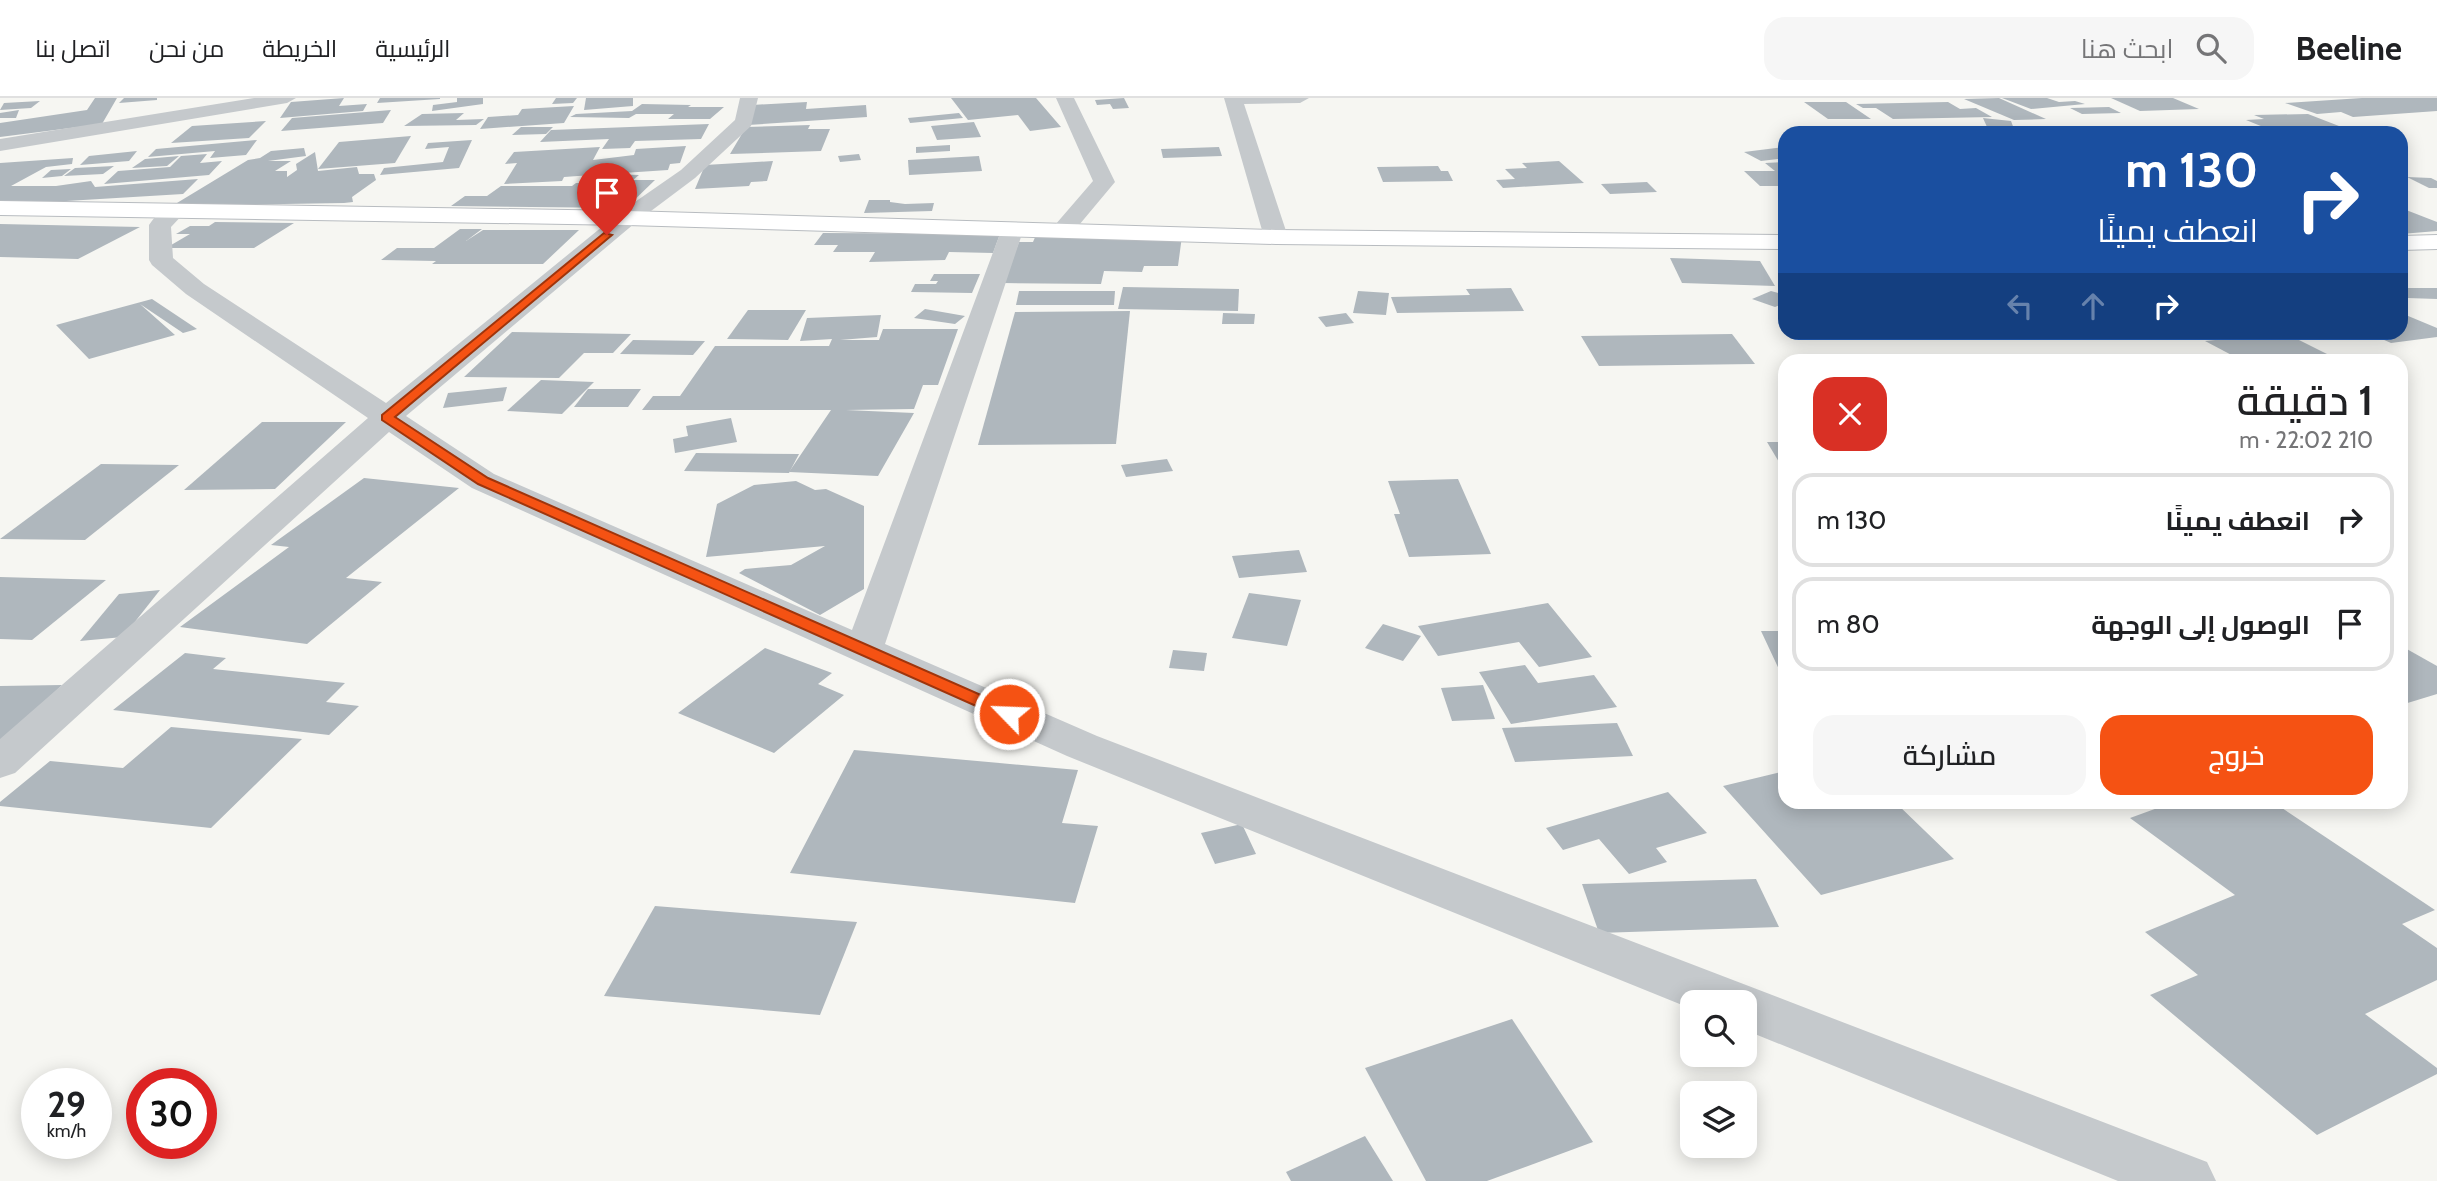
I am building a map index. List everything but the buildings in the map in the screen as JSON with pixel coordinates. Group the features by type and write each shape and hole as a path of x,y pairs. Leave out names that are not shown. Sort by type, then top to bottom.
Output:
{"main road":[{"path":"0,208 627,218 1276,237 1778,242"},
{"path":"2408,243 2437,242"}],"street":[{"path":"0,145 287,98"},
{"path":"0,763 387,417 627,218 688,174 744,122 749,98"},
{"path":"1061,232 1104,181 1065,98"},
{"path":"1276,237 1233,99 1300,98"},
{"path":"176,210 160,225 161,260 195,289 483,481 1082,746 1701,990"},
{"path":"864,650 1012,231"},
{"path":"1757,1012 2186,1181"}],"route":[{"path":"607,235 387,417 483,481 1009,714"}]}
